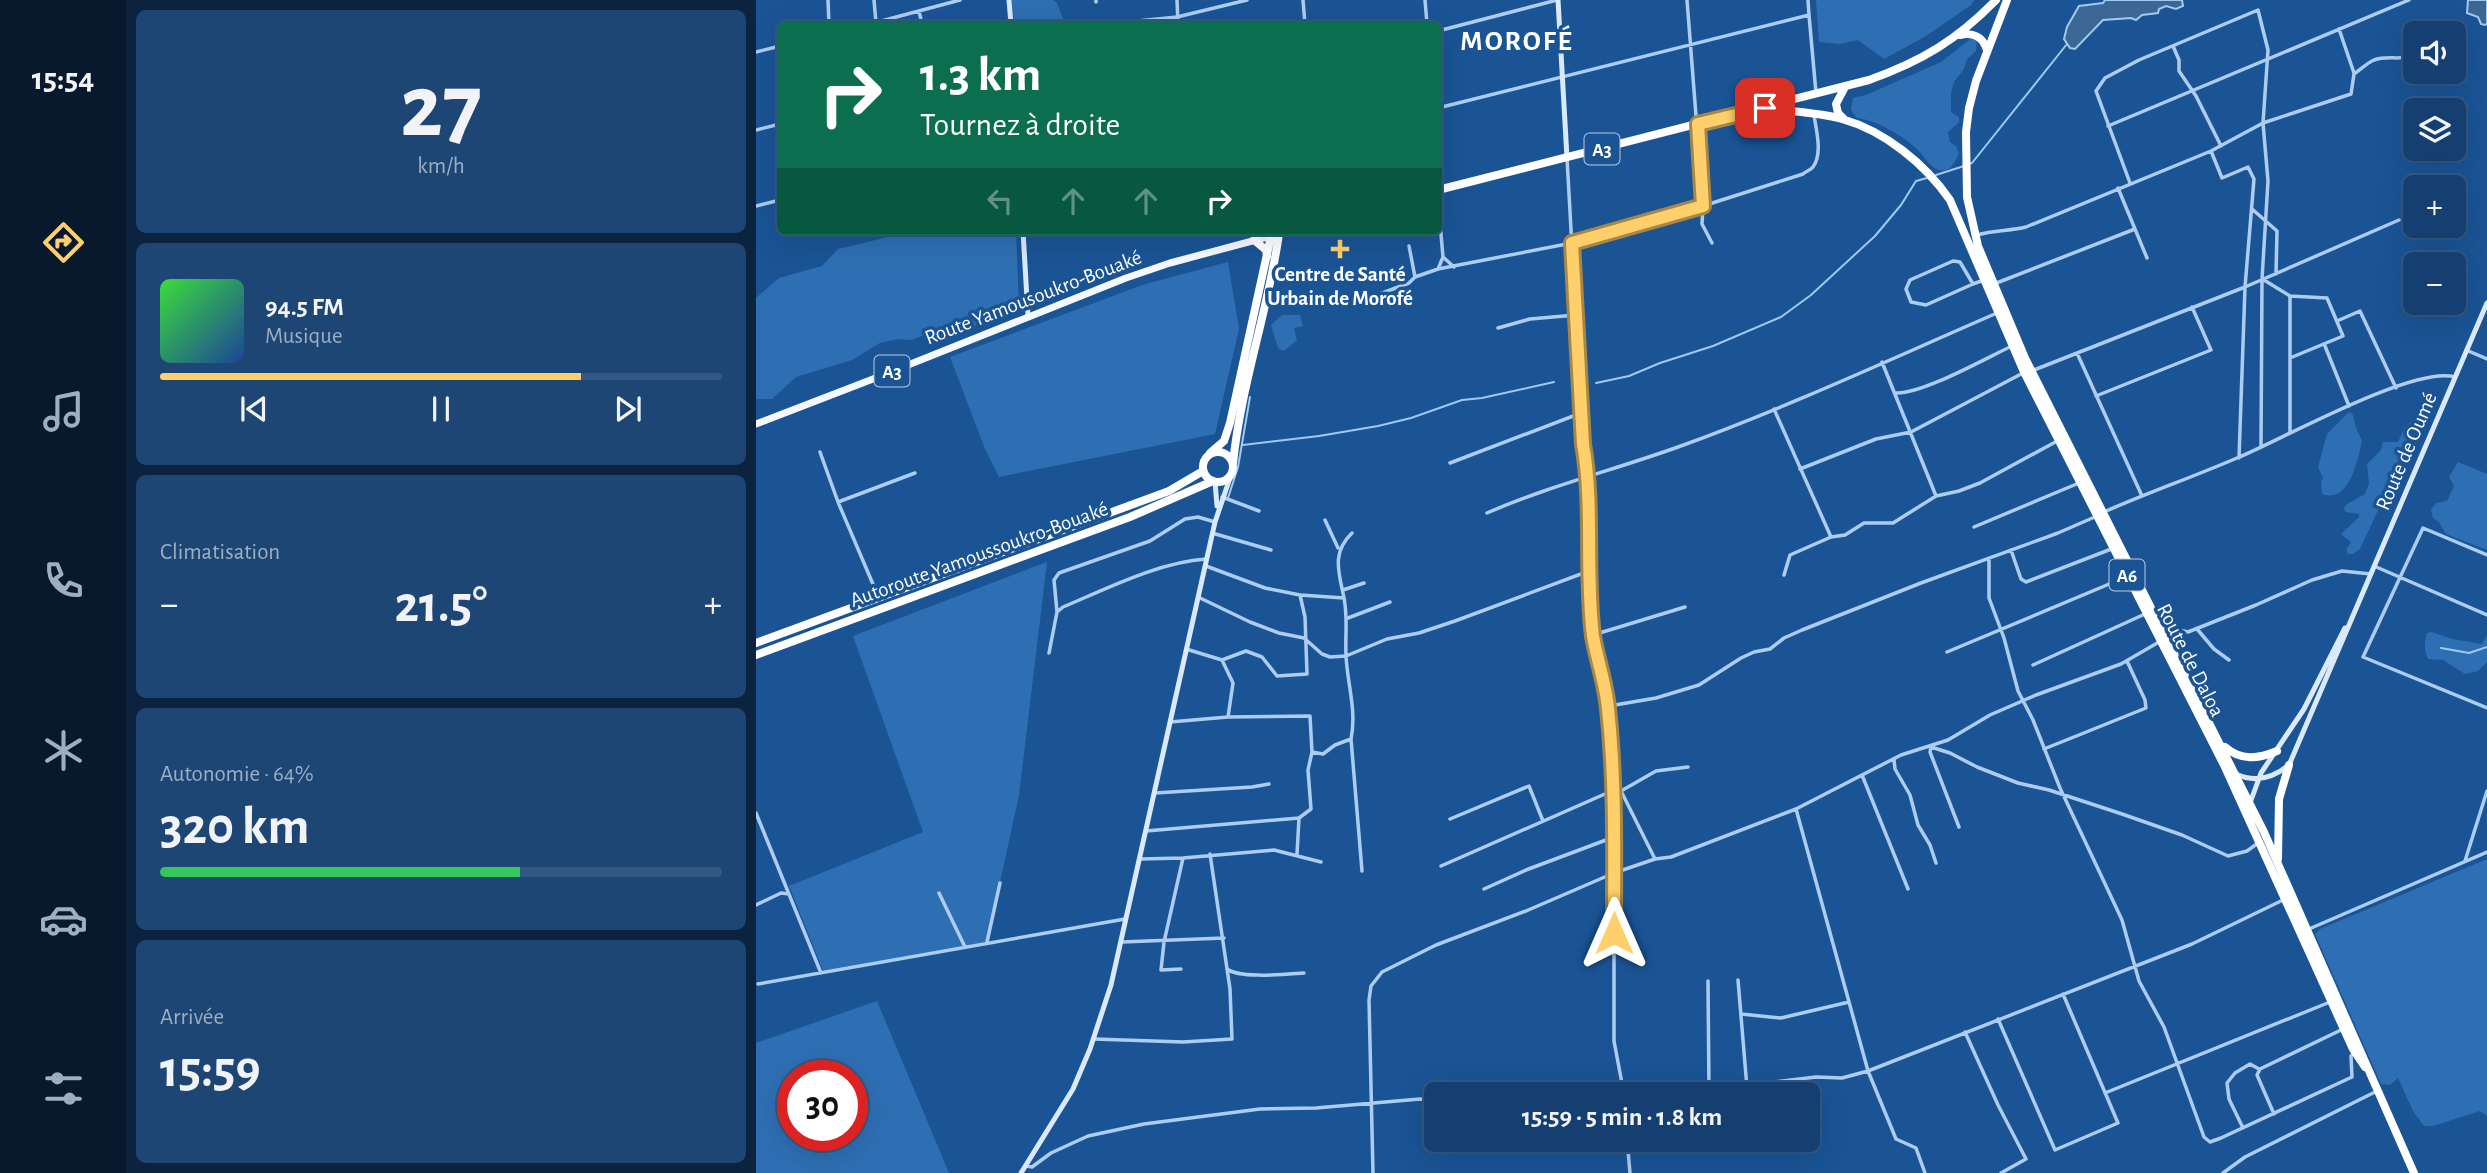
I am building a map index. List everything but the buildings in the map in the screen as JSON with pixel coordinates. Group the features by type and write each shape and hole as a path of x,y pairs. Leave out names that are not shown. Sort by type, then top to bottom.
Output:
{"highway":[{"name":"A3","path":"1442,189 1816,95 1892,72 1915,62 1960,35 1996,0"},
{"name":"A6","path":"1971,237 1966,181 1969,108 1987,50 2007,0"},
{"path":"1960,35 1975,35 1987,50"},
{"path":"1844,120 1838,113 1836,104 1845,87"},
{"name":"A6","path":"1765,108 1844,120"},
{"name":"Route de Daloa","path":"1844,120 1894,144 1931,176 1950,200 1971,237 2059,440 2101,514 2127,576 2225,766 2355,1052 2367,1069"},
{"path":"1275,235 1271,257 1257,333 1237,434 1231,475 1223,481 1214,482 1203,471 1204,461 1224,441 1271,257 1288,235"},
{"path":"1254,240 1271,257"},
{"name":"Route de Daloa","path":"1989,282 2013,346 2162,626 2236,774 2278,866"},
{"path":"1210,453 1224,453 1233,463"},
{"name":"Autoroute Yamoussoukro-Bouaké","path":"756,643 1169,491 1203,471"},
{"name":"Autoroute Yamoussoukro-Bouaké","path":"756,655 1130,517 1214,482"},
{"path":"2220,741 2227,750 2246,758 2261,757 2277,751"},
{"path":"2278,866 2280,799 2289,765"},
{"name":"A6","path":"2278,866 2414,1173"}],"main road":[{"name":"Route Yamousoukro-Bouaké","path":"756,424 1170,263 1275,235"}],"street":[{"path":"828,0 830,21"},
{"path":"874,0 877,21"},
{"path":"887,21 961,0"},
{"path":"1009,0 1011,21"},
{"path":"1177,0 1178,21"},
{"path":"1137,21 1177,17 1247,0"},
{"path":"1303,0 1305,21"},
{"path":"1425,0 1427,21"},
{"path":"1442,30 1558,0 1583,444 1588,475 1593,635 1608,706 1614,790 1614,1041 1622,1082"},
{"path":"1687,0 1698,124 1702,224 1712,243"},
{"path":"1808,0 1816,95"},
{"path":"2108,126 2409,0"},
{"path":"2130,183 2096,91 2105,78 2139,60 2258,10 2268,50 2263,123 2268,181 2262,279 2261,447"},
{"path":"919,11 921,21"},
{"path":"1442,107 1690,47 1809,15"},
{"path":"1971,237 2026,227 2221,146 2263,123 2351,94 2354,74 2339,29"},
{"path":"2173,46 2179,60 2179,71 2196,96 2221,146"},
{"path":"756,52 777,48"},
{"path":"2354,74 2374,60 2403,59"},
{"path":"1369,298 1409,283 1415,276 1438,269 1572,243 1803,174 1813,167 1818,141 1814,115"},
{"path":"756,130 777,125"},
{"path":"2211,150 2222,178 2248,167 2254,179 2245,287 2239,458"},
{"path":"2118,188 2147,258"},
{"path":"756,206 777,201"},
{"path":"2252,209 2277,231 2276,274"},
{"path":"1800,469 1876,439 1911,432 2028,372 2245,287 2399,220"},
{"path":"1973,284 1960,262 1953,261 1910,280 1906,289 1911,302 1926,305 1973,284 1989,282 2135,229"},
{"path":"1023,235 1028,316"},
{"path":"1438,269 1443,257 1441,235"},
{"path":"1409,246 1415,276"},
{"path":"1443,257 1454,267"},
{"path":"2262,279 2290,296 2327,298 2343,336 2290,358"},
{"path":"2290,296 2290,433"},
{"name":"Route de Oumé","path":"2354,613 2487,303"},
{"path":"2096,396 2211,350 2192,307"},
{"path":"2337,321 2360,312 2396,388"},
{"path":"1487,513 1588,475 1677,447 1774,409 1999,313"},
{"path":"1498,328 1530,319 1576,315"},
{"path":"2325,345 2348,406"},
{"path":"1895,393 1902,394 1922,388 2013,346"},
{"path":"2466,350 2487,359"},
{"path":"2077,353 2142,496"},
{"path":"1882,362 1936,496"},
{"path":"1608,706 1656,698 1699,685 1741,658 1770,649 1796,633 2058,533 2239,458 2348,406 2436,375 2455,377"},
{"path":"1774,409 1831,537"},
{"path":"1450,463 1581,412"},
{"path":"1784,575 1790,555 1831,537 1845,535 1864,523 1893,523 1936,496 1980,483 2059,440"},
{"path":"820,452 878,598"},
{"path":"838,502 915,473"},
{"path":"1021,1173 1061,1110 1077,1079 1094,1039 1111,985 1217,509 1231,475"},
{"path":"1214,482 1217,509"},
{"path":"1974,527 2081,482"},
{"path":"1222,497 1259,511"},
{"path":"1049,653 1057,612 1054,580 1059,573 1150,541 1185,519 1198,517 1215,522"},
{"path":"1325,520 1339,550 1338,562 1348,618 1346,656 1354,724 1351,739 1362,871"},
{"path":"2487,555 2423,528 2363,657 2487,708"},
{"path":"1212,533 1270,550"},
{"path":"1339,550 1352,533"},
{"path":"2011,550 2021,579 2026,582 2114,548"},
{"path":"1990,557 1989,597 2022,701 2033,720 2122,920 2134,966 2164,1027 2202,1134 2207,1141 2243,1128 2352,1077 2351,1056 2355,1052"},
{"path":"1057,612 1094,594 1158,570 1183,562 1207,559"},
{"path":"1206,566 1265,588 1300,595 1344,598"},
{"path":"2374,566 2487,615"},
{"path":"1198,597 1250,622 1279,633 1304,638 1322,654 1330,657 1346,656 1387,639 1419,633 1534,594 1589,571"},
{"path":"2162,626 2181,632 2197,629 2312,580 2342,571 2371,574"},
{"path":"1947,652 2127,576"},
{"path":"1343,590 1364,583"},
{"path":"1186,649 1222,660 1246,651 1262,657 1277,676 1307,674 1305,617 1300,595"},
{"path":"1348,618 1390,602"},
{"path":"1593,635 1685,607"},
{"path":"2033,665 2147,613"},
{"path":"2248,814 2258,779 2304,709 2354,613"},
{"path":"2225,766 2236,774 2258,779 2275,774 2289,765 2354,613"},
{"path":"2197,629 2214,649 2229,660"},
{"path":"1373,1173 1368,1000 1371,986 1382,972 1436,945 1526,911 1614,873 1655,859 1671,857 1796,809 1920,748 1948,740 1990,715 2127,661 2161,641"},
{"path":"1222,660 1233,683 1228,717"},
{"path":"2044,748 2146,708 2127,661"},
{"path":"1146,831 1299,818 1311,808 1308,770 1312,752 1311,720 1307,714 1170,722"},
{"path":"1312,752 1323,754 1335,744 1351,739"},
{"path":"1931,747 2018,783 2049,790 2182,835 2228,856 2247,852 2260,841"},
{"path":"1931,747 1930,752 1959,827"},
{"path":"1894,760 1895,769 1910,795 1918,824 1936,863"},
{"path":"1441,866 1614,790 1621,791 1656,771 1688,766"},
{"path":"1862,775 1908,888"},
{"path":"1155,793 1269,784"},
{"path":"1450,819 1529,786 1543,821"},
{"path":"1621,791 1655,859"},
{"path":"2465,862 2487,791"},
{"path":"1796,809 1868,1071 1896,1139 1916,1147 1925,1173"},
{"path":"756,813 821,974"},
{"path":"1297,854 1299,818"},
{"path":"1484,889 1614,837"},
{"path":"1140,859 1274,850 1321,862"},
{"path":"2307,930 2487,852"},
{"path":"1094,1039 1184,1042 1232,1039 1224,938 1214,897 1210,855"},
{"path":"1181,969 1161,970 1164,942 1183,858"},
{"path":"987,942 1000,883"},
{"path":"756,905 781,893 789,894"},
{"path":"939,893 965,947"},
{"path":"1773,1082 1816,1076 1842,1078 1868,1071 2192,944 2286,898"},
{"path":"758,984 1128,918"},
{"path":"1122,942 1224,938"},
{"path":"1226,967 1232,973 1304,973"},
{"path":"1738,980 1747,1082"},
{"path":"1708,981 1709,1082"},
{"path":"1998,1019 2055,1150 2118,1123 2063,994"},
{"path":"2105,1093 2332,1001"},
{"path":"1741,1014 1781,1018 1849,1002"},
{"path":"2274,1114 2258,1075 2260,1069 2344,1028"},
{"path":"1965,1032 2026,1159 2001,1173"},
{"path":"2243,1128 2229,1099 2227,1083 2250,1064 2260,1069"},
{"path":"2222,1173 2285,1135 2377,1091"},
{"path":"1026,1166 1032,1167 1051,1153 1088,1136 1144,1124 1260,1109 1315,1108 1424,1099"},
{"path":"1629,1152 1630,1173"}],"shaded area":[{"path":"1012,0 1053,0 1057,3 1064,21 1014,21"},
{"path":"1816,0 1974,0 1971,5 1926,36 1884,59 1858,40 1840,44 1819,42"},
{"path":"2105,0 2182,0 2183,6 2176,9 2166,6 2159,9 2158,13 2142,15 2136,20 2103,20 2075,49 2070,48 2064,39 2067,27 2079,6 2103,3"},
{"path":"2468,0 2487,0 2487,24 2481,24 2478,17 2467,13"},
{"path":"1972,38 1977,40 1976,51 1967,59 1951,93 1951,112 1959,117 1959,122 1948,132 1950,142 1956,146 1959,154 1948,169 1937,169 1903,138 1881,125 1857,118 1851,110 1853,98 1866,95 1941,62"},
{"path":"896,235 1016,235 1019,307 972,327 955,338 945,340 933,331 912,340 898,339 880,343 852,360 796,377 772,399 756,399 756,298 779,278 822,266 838,249"},
{"path":"1228,262 1239,329 1215,434 999,477 985,449 950,357 1142,285"},
{"path":"1282,315 1300,315 1303,326 1294,328 1297,340 1284,351 1278,348 1271,325"},
{"path":"2349,412 2353,415 2362,441 2355,468 2340,492 2322,494 2323,478 2318,467 2327,434"},
{"path":"2410,423 2415,425 2389,491 2393,497 2391,502 2380,506 2360,549 2348,554 2346,550 2351,542 2341,534 2359,514 2346,512 2344,508 2365,494 2369,484 2367,464 2381,450 2383,442 2398,442"},
{"path":"2458,462 2487,474 2487,550 2446,534 2439,522 2433,518 2431,510 2436,503 2447,501 2454,486 2449,477"},
{"path":"1047,562 1019,795 987,942 824,973 789,886 923,832 853,636"},
{"path":"2432,632 2452,639 2482,644 2487,635 2487,662 2478,671 2465,674 2443,660 2428,659 2425,640 2427,633"},
{"path":"2487,859 2487,1116 2480,1111 2433,1126 2424,1126 2413,1111 2398,1078 2390,1085 2381,1084 2315,934 2320,929"},
{"path":"877,1001 949,1173 756,1173 756,1043"}],"waterway":[{"path":"1969,164 2067,44"},
{"path":"1936,175 1964,166"},
{"path":"1596,383 1629,376 1713,346 1781,317 1811,295 1875,236 1901,205 1916,181 1927,178"},
{"path":"1243,445 1378,426 1411,418 1462,400 1554,382"},
{"path":"1228,498 1238,467 1250,397"},
{"path":"2441,648 2469,653 2487,647"}],"place":[{"name":"Centre de Santé Urbain de Morofé","path":"1340,249"}],"district":[{"name":"MOROFÉ","path":"1517,40"}],"route":[{"path":"1614,933 1614,790 1608,706 1593,635 1588,475 1583,444 1572,243 1703,206 1698,124 1765,108"}]}
